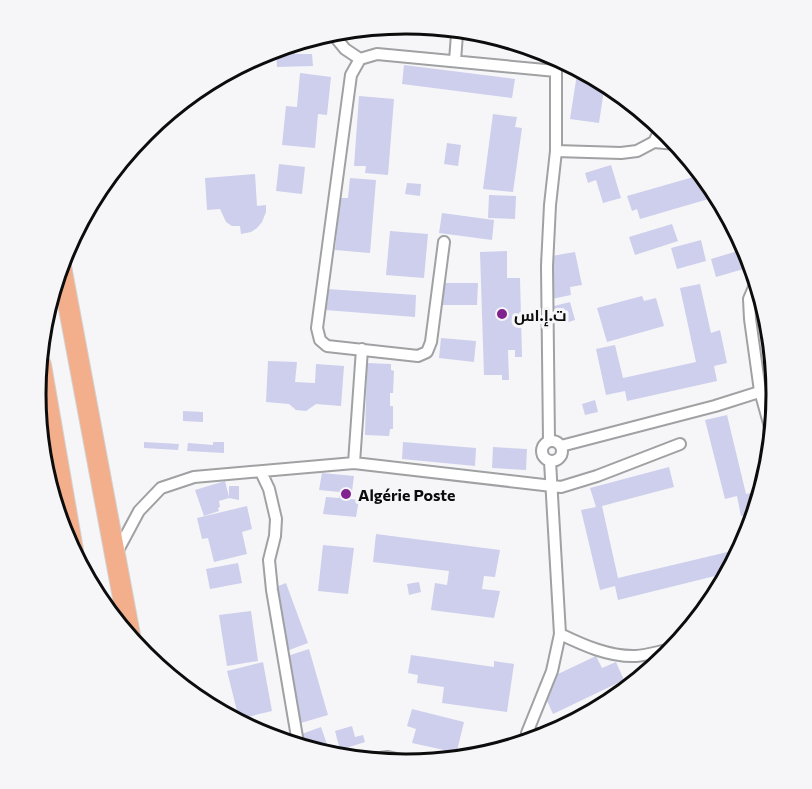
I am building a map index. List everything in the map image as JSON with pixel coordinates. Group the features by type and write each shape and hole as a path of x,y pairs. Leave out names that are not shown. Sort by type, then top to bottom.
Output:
{"highway":[{"path":"64,282 128,623"},
{"path":"46,394 67,516"}],"street":[{"path":"455,61 457,38"},
{"path":"338,41 345,49 360,59"},
{"path":"444,242 432,342 427,352 418,356 327,346 320,340 317,328 351,75 360,59 377,54 556,71"},
{"path":"549,441 557,442 561,446 561,456 556,460 550,461 544,458 542,452 549,441 547,266 556,151 557,68"},
{"path":"654,142 657,136"},
{"path":"556,151 621,153 637,151 654,142 664,143"},
{"path":"752,293 749,299 755,317 760,391 765,410"},
{"path":"354,463 362,349"},
{"path":"561,446 715,406 766,389"},
{"path":"116,554 139,511 161,488 194,477 354,463 561,487 681,444"},
{"path":"528,733 552,671 560,634 550,461"},
{"path":"261,472 269,489 276,519 275,536 269,560 297,737"},
{"path":"560,634 588,647 610,653 636,656 658,652"}],"building":[{"path":"295,53 312,54 313,66 277,67 277,59"},
{"path":"404,65 515,79 512,98 402,84"},
{"path":"300,73 331,77 327,115 318,114 315,148 282,145 286,106 297,107"},
{"path":"576,78 603,93 599,123 570,119"},
{"path":"359,96 394,99 388,175 365,173 366,166 354,166"},
{"path":"493,114 517,117 515,127 522,128 513,192 483,189"},
{"path":"447,143 461,145 458,166 444,164"},
{"path":"279,164 305,167 302,194 276,191"},
{"path":"611,165 621,198 603,203 596,180 588,183 585,173"},
{"path":"255,174 257,206 266,205 266,212 257,228 241,234 240,226 232,226 226,222 220,209 207,210 205,178"},
{"path":"693,177 708,199 640,219 637,209 632,211 627,196"},
{"path":"350,178 376,180 370,253 335,250 340,198 348,198"},
{"path":"407,183 421,184 420,196 405,194"},
{"path":"489,195 516,196 515,219 488,218"},
{"path":"442,213 494,220 492,240 439,233"},
{"path":"672,224 678,241 635,255 629,237"},
{"path":"390,231 428,234 424,278 386,275"},
{"path":"701,240 706,261 677,269 671,248"},
{"name":"ت.إ.اس","path":"507,251 507,278 520,278 522,357 515,357 515,350 508,350 509,380 502,380 502,375 484,375 480,252"},
{"path":"736,251 743,269 716,277 711,259"},
{"path":"575,252 582,285 570,287 571,295 547,300 540,258"},
{"path":"442,283 478,283 477,305 442,305"},
{"path":"700,284 711,333 720,330 727,363 714,366 717,381 627,401 625,391 606,395 596,349 615,345 623,378 696,362 680,288"},
{"path":"327,289 416,295 415,317 325,310"},
{"path":"642,296 644,301 656,298 664,326 607,342 597,308"},
{"path":"570,302 575,320 562,324 559,313 552,315 550,307"},
{"path":"441,338 476,341 474,362 439,358"},
{"path":"268,361 297,362 295,382 315,383 316,364 344,366 341,406 316,404 306,411 296,410 289,404 266,402"},
{"path":"367,363 391,364 391,370 394,371 393,393 390,393 390,406 393,406 393,429 390,429 389,436 365,435"},
{"path":"595,400 598,412 585,415 582,404"},
{"path":"183,411 203,412 203,422 183,421"},
{"path":"727,415 746,494 752,493 745,515 741,516 737,496 725,499 705,420"},
{"path":"144,442 179,444 178,450 144,448"},
{"path":"213,442 224,442 224,453 187,451 188,443 213,445"},
{"path":"403,442 476,448 475,466 402,459"},
{"path":"493,447 527,449 526,470 492,468"},
{"path":"669,467 674,487 602,506 618,578 730,551 718,575 618,600 615,586 600,590 581,510 596,507 590,488"},
{"name":"Algérie Poste","path":"322,473 354,476 351,499 359,500 356,517 323,514 326,497 339,498 340,492 319,490"},
{"path":"225,481 229,497 229,486 239,486 239,500 229,498 219,501 219,511 204,516 195,490"},
{"path":"247,506 252,529 242,532 247,554 214,562 208,538 202,539 197,518"},
{"path":"376,534 500,550 495,577 484,576 482,589 500,591 494,618 431,610 435,583 447,585 449,571 373,562"},
{"path":"323,545 354,548 348,594 318,591"},
{"path":"238,563 242,583 210,589 206,569"},
{"path":"419,582 421,592 409,595 407,584"},
{"path":"286,583 308,643 284,652 268,590"},
{"path":"251,611 258,661 227,666 219,615"},
{"path":"309,649 328,715 294,725 278,659"},
{"path":"411,655 494,667 494,661 514,664 507,712 442,703 444,687 417,683 418,675 408,673"},
{"path":"596,656 602,668 616,662 624,680 553,714 539,683"},
{"path":"263,662 272,711 247,717 237,712 227,671"},
{"path":"412,709 464,722 457,750 444,752 444,750 412,743 416,729 407,726"},
{"path":"352,726 355,737 363,735 365,742 340,748 335,731"},
{"path":"321,727 328,746 300,738 299,735"}],"place":[{"name":"ت.إ.اس","path":"502,314"},
{"name":"Algérie Poste","path":"346,494"}]}
